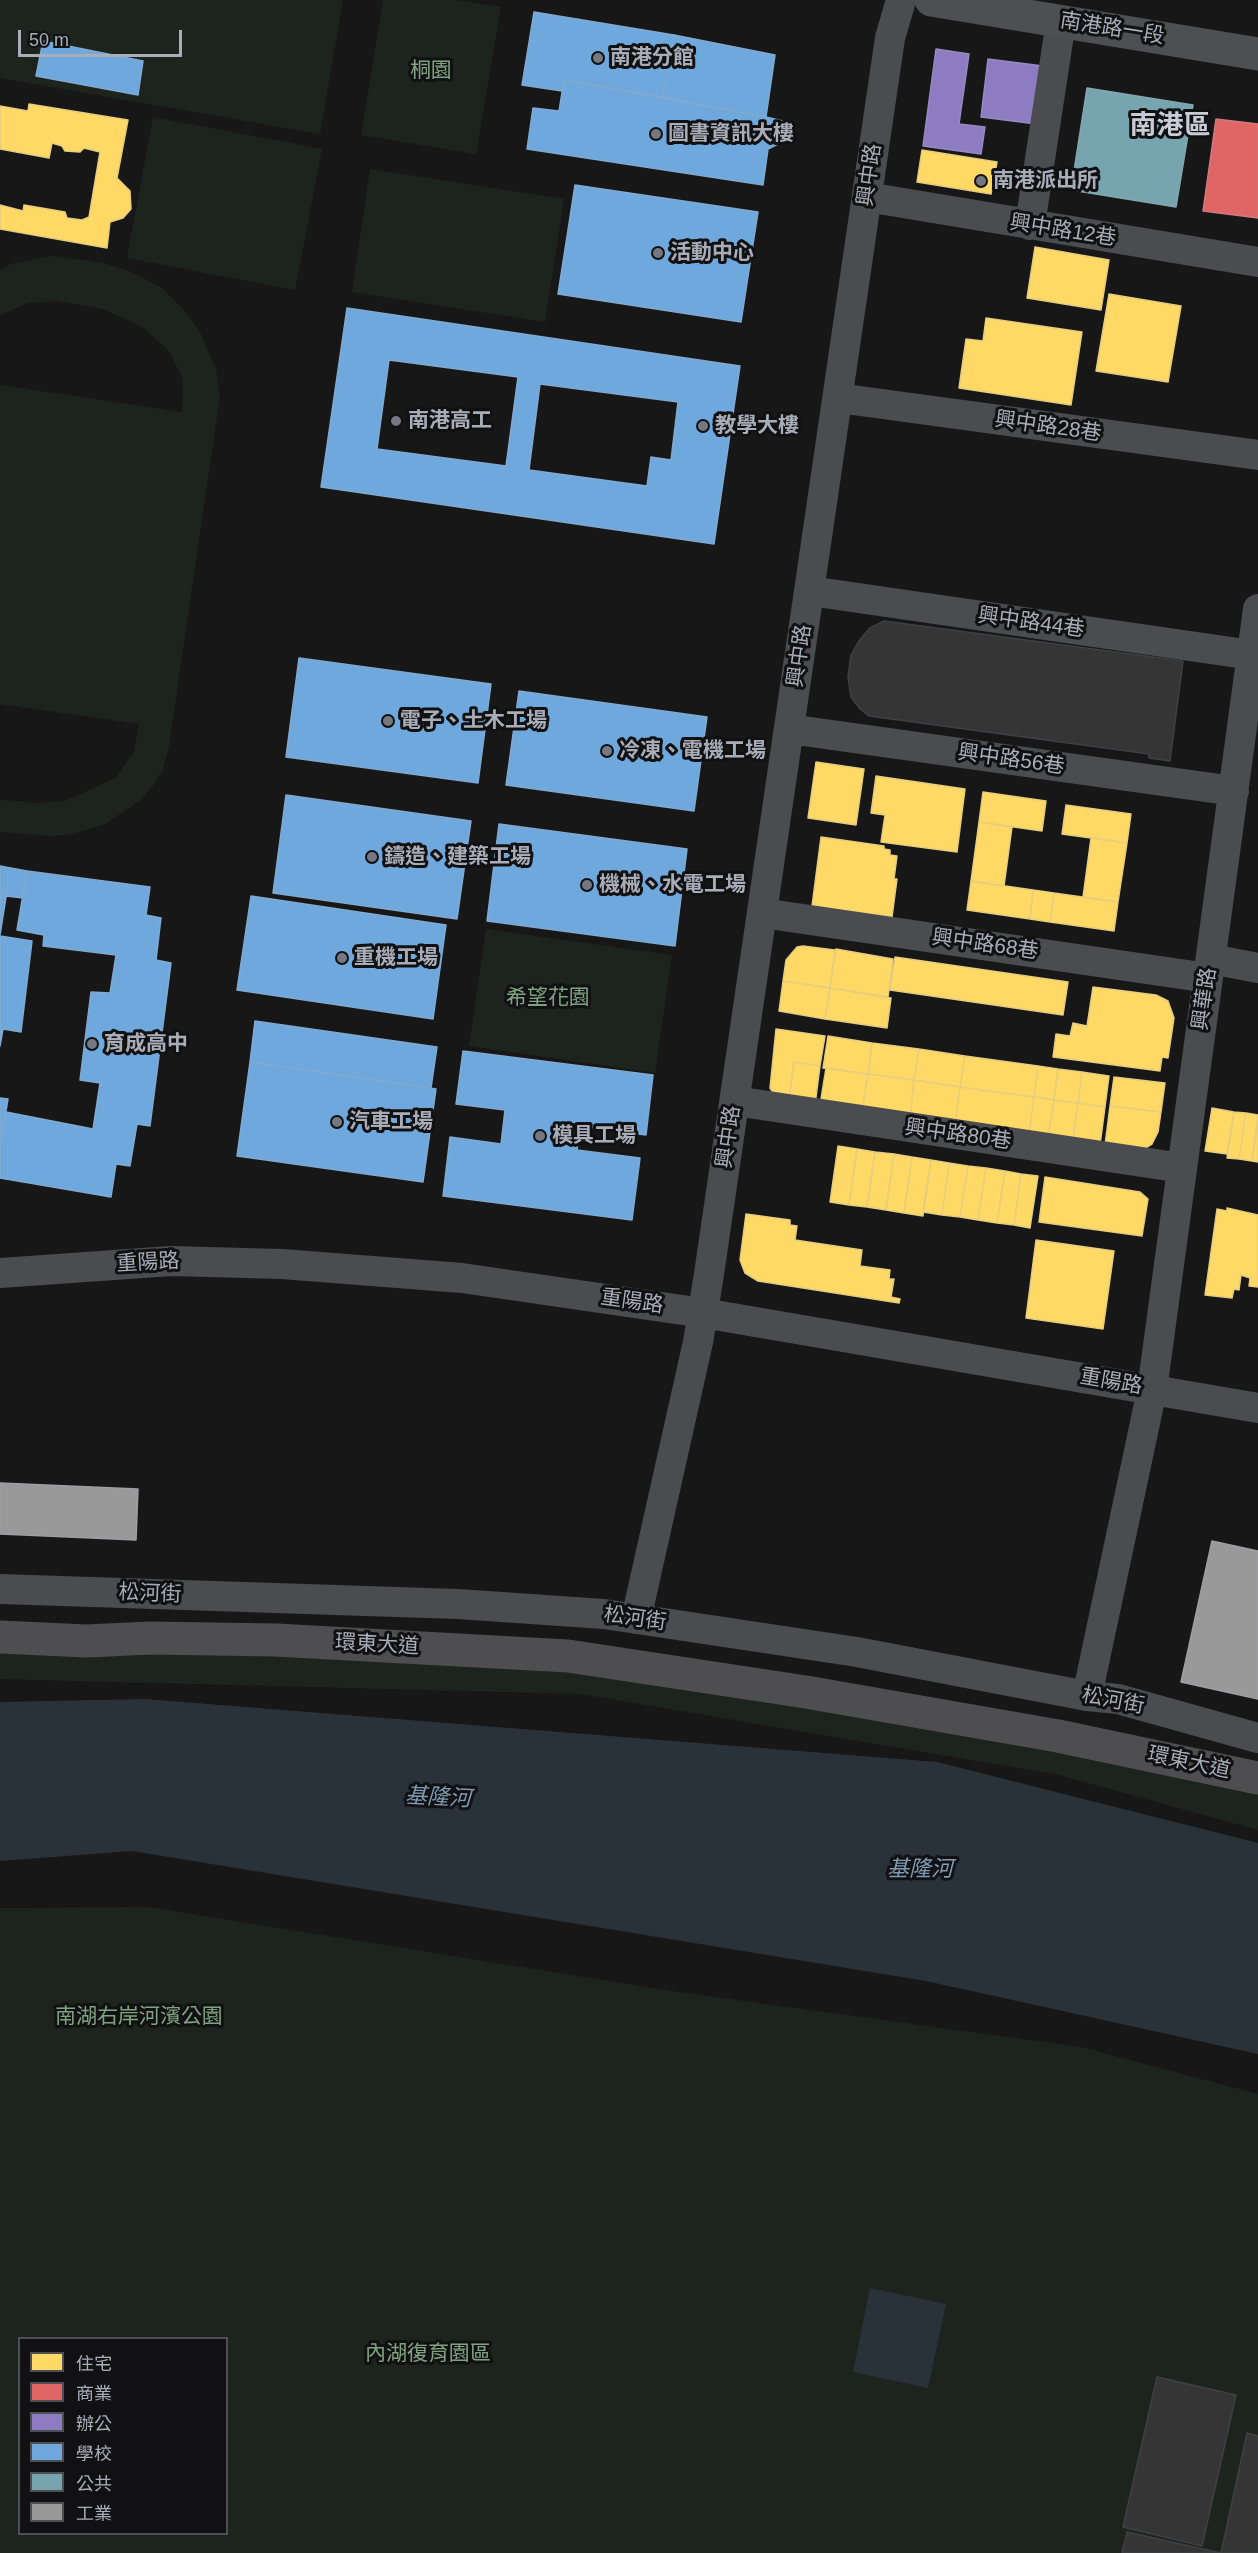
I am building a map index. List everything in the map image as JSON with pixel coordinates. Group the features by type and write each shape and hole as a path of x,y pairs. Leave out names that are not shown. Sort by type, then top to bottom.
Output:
{"highway":[{"name":"環東大道","path":"0,1637 86,1641 150,1638 276,1640 568,1656 806,1692 1059,1736 1258,1777"}],"main road":[{"name":"南港路一段","path":"931,0 1258,54"}],"street":[{"name":"興中路","path":"636,1619 703,1313 890,38 901,0"},
{"path":"1029,225 1060,21"},
{"name":"興中路12巷","path":"867,197 1258,262"},
{"name":"興中路28巷","path":"838,398 1258,456"},
{"name":"興中路44巷","path":"810,591 1252,656"},
{"name":"興華路","path":"1087,1696 1152,1390 1233,791 1250,723 1252,656 1258,609"},
{"name":"興中路56巷","path":"789,729 1233,791"},
{"name":"興中路68巷","path":"762,913 1209,968 1258,968"},
{"name":"興中路80巷","path":"735,1101 1182,1168"},
{"name":"重陽路","path":"0,1273 171,1261 282,1264 462,1278 703,1313 1258,1408"},
{"name":"松河街","path":"0,1589 458,1604 604,1614 857,1652 1087,1696 1118,1699 1258,1738"}],"green space":[{"path":"0,0 343,0 320,134 0,78"},
{"name":"桐園","path":"383,0 455,0 501,7 476,154 361,135"},
{"path":"153,117 322,149 295,290 127,258"},
{"path":"370,169 564,199 545,322 352,292"},
{"path":"52,256 104,263 132,272 162,288 185,311 200,332 216,369 220,396 169,746 163,769 153,786 140,800 104,825 67,835 49,836 0,832 0,800 37,803 65,801 115,778 134,752 139,724 0,704 0,385 182,412 183,379 169,351 141,326 102,309 59,301 28,303 0,315 0,270 11,264"},
{"name":"希望花園","path":"486,929 672,955 655,1073 469,1046"},
{"path":"0,1644 517,1656 1258,1780 1258,1830 1059,1775 581,1694 0,1679"},
{"name":"內湖復育園區","path":"148,1907 671,1991 1081,2047 1258,2094 1258,2553 0,2553 0,1908"}],"water":[{"name":"基隆河","path":"145,1699 937,1762 1258,1843 1258,2054 926,1981 132,1851 0,1861 0,1702"},
{"path":"870,2288 946,2304 928,2388 853,2372"}],"building: 住宅":[{"path":"29,104 128,120 117,178 130,191 131,209 123,218 110,222 107,248 0,229 0,205 23,211 24,205 65,212 67,218 82,220 89,217 100,152 84,148 80,152 65,151 62,146 52,143 49,158 0,149 0,106 28,111"},
{"path":"922,150 997,162 991,194 917,182"},
{"path":"1035,247 1109,260 1101,310 1027,298"},
{"path":"1109,294 1181,306 1168,382 1096,371"},
{"path":"986,318 1082,332 1071,405 959,388 966,339 983,341"},
{"path":"816,762 864,769 856,825 808,818"},
{"path":"876,776 965,789 957,852 881,842 885,815 871,813"},
{"path":"983,792 1046,801 1042,831 979,822"},
{"path":"1066,805 1131,814 1127,843 1062,834"},
{"path":"979,822 1012,827 1004,886 971,881"},
{"path":"821,837 884,846 884,849 890,850 890,855 897,856 894,879 897,879 892,917 812,906"},
{"path":"1091,838 1127,843 1118,902 1083,897"},
{"path":"971,881 1033,890 1030,919 967,910"},
{"path":"1033,890 1054,893 1050,922 1030,919"},
{"path":"1054,893 1118,902 1114,931 1050,922"},
{"path":"797,947 835,950 830,988 783,981 786,960"},
{"path":"836,949 893,959 888,997 830,988"},
{"path":"895,957 1068,982 1063,1015 890,990"},
{"path":"783,981 830,988 825,1019 779,1011"},
{"path":"1093,987 1156,995 1168,1001 1174,1018 1168,1058 1162,1057 1160,1071 1053,1057 1056,1034 1070,1036 1073,1023 1087,1026"},
{"path":"830,988 891,998 887,1028 825,1019"},
{"path":"776,1029 825,1036 820,1066 794,1062 789,1101 774,1094 770,1088"},
{"path":"828,1036 872,1043 868,1074 823,1068"},
{"path":"872,1043 919,1049 914,1080 868,1074"},
{"path":"919,1049 965,1056 960,1087 914,1080"},
{"path":"965,1056 1038,1066 1034,1097 960,1087"},
{"path":"794,1062 820,1066 815,1105 789,1101"},
{"path":"1038,1066 1058,1069 1054,1100 1034,1097"},
{"path":"826,1068 868,1074 862,1111 820,1105"},
{"path":"1058,1069 1082,1072 1078,1103 1054,1100"},
{"path":"1082,1072 1109,1076 1105,1107 1078,1103"},
{"path":"868,1074 914,1080 910,1118 862,1111"},
{"path":"1114,1077 1165,1083 1161,1112 1110,1106"},
{"path":"914,1080 960,1087 955,1124 910,1118"},
{"path":"960,1087 1034,1097 1029,1135 955,1124"},
{"path":"1034,1097 1054,1100 1048,1138 1029,1135"},
{"path":"1054,1100 1078,1103 1073,1141 1048,1138"},
{"path":"1078,1103 1105,1107 1100,1145 1073,1141"},
{"path":"1110,1106 1161,1112 1158,1132 1152,1144 1142,1150 1105,1145"},
{"path":"1212,1108 1234,1112 1227,1154 1205,1151"},
{"path":"1234,1112 1246,1113 1239,1159 1227,1158"},
{"path":"1246,1113 1258,1115 1252,1161 1239,1159"},
{"path":"1258,1121 1258,1162 1252,1161"},
{"path":"838,1146 857,1149 849,1205 830,1202"},
{"path":"857,1149 875,1152 867,1207 849,1205"},
{"path":"875,1152 894,1154 886,1210 867,1207"},
{"path":"894,1154 912,1157 904,1213 886,1210"},
{"path":"912,1157 931,1160 923,1216 904,1213"},
{"path":"931,1160 949,1163 942,1215 923,1212"},
{"path":"949,1163 968,1166 960,1217 942,1215"},
{"path":"968,1166 986,1168 978,1220 960,1217"},
{"path":"986,1168 1005,1171 997,1223 978,1220"},
{"path":"1005,1171 1021,1174 1014,1225 997,1223"},
{"path":"1021,1174 1038,1176 1030,1228 1014,1225"},
{"path":"1045,1177 1140,1192 1148,1199 1142,1236 1039,1222"},
{"path":"1227,1208 1258,1215 1258,1287 1249,1286 1250,1278 1241,1275 1239,1290 1234,1289 1232,1298 1205,1295 1217,1209 1227,1211"},
{"path":"746,1214 790,1220 790,1225 797,1226 795,1240 862,1250 860,1266 890,1270 889,1279 894,1279 891,1297 900,1299 899,1303 758,1281 745,1273 740,1260"},
{"path":"1036,1240 1114,1251 1103,1329 1026,1318"}],"building: 商業":[{"path":"1216,119 1258,124 1258,218 1203,211"}],"building: 辦公":[{"path":"936,49 969,54 959,124 985,127 981,154 923,146"},
{"path":"988,59 1043,66 1036,124 981,117"}],"building: 學校":[{"name":"南港分館","path":"534,12 674,35 663,97 564,80 562,91 522,85"},
{"path":"674,35 775,55 766,117 663,97"},
{"path":"43,41 143,61 138,95 36,76"},
{"name":"圖書資訊大樓","path":"564,80 766,117 787,122 786,128 778,144 768,149 763,185 527,149 533,108 559,111"},
{"name":"活動中心","path":"575,185 758,212 741,322 558,294"},
{"name":"教學大樓","path":"347,308 740,366 714,544 321,487","holes":["389,360 518,377 506,466 377,449","540,384 678,402 671,460 651,457 647,486 529,470"]},
{"name":"電子、土木工場","path":"299,658 491,684 478,783 286,757"},
{"name":"冷凍、電機工場","path":"519,691 707,717 694,811 506,785"},
{"name":"鑄造、建築工場","path":"286,795 471,821 457,919 273,893"},
{"name":"機械、水電工場","path":"499,824 687,849 675,946 487,921"},
{"path":"0,866 27,871 23,898 6,896 7,891 0,890"},
{"path":"27,871 150,887 146,915 161,918 156,960 171,963 150,1126 137,1124 130,1166 116,1164 111,1197 0,1178 0,1146 6,1112 93,1129 100,1083 80,1080 91,992 110,993 116,955 43,946 44,935 17,930"},
{"path":"0,890 7,891 0,935"},
{"name":"重機工場","path":"251,896 446,925 433,1019 237,990"},
{"path":"0,936 32,941 21,1032 3,1029 0,1046"},
{"path":"255,1021 437,1047 431,1088 250,1062"},
{"name":"模具工場","path":"463,1051 653,1075 646,1135 580,1126 577,1150 640,1158 632,1220 443,1196 450,1137 501,1144 505,1110 456,1104"},
{"name":"汽車工場","path":"250,1062 436,1089 423,1182 237,1156"},
{"path":"0,1098 8,1099 0,1146"}],"building: 公共":[{"path":"1087,88 1193,105 1176,207 1071,190"}],"building: 工業":[{"path":"0,1483 138,1489 136,1540 0,1534"},
{"path":"1212,1541 1258,1551 1258,1699 1181,1682"}],"building: 其他":[{"path":"884,621 1183,661 1170,761 1149,758 1149,754 869,716 851,697 848,677 851,655 870,628"},
{"path":"1157,2377 1236,2395 1202,2546 1123,2527"},
{"path":"1247,2433 1258,2436 1258,2553 1221,2553"},
{"path":"1127,2532 1221,2553 1122,2553"}],"place":[{"name":"南港分館","path":"598,58"},
{"name":"圖書資訊大樓","path":"656,134"},
{"name":"南港派出所","path":"981,181"},
{"name":"活動中心","path":"658,253"},
{"name":"南港高工","path":"396,421"},
{"name":"教學大樓","path":"703,426"},
{"name":"電子、土木工場","path":"388,721"},
{"name":"冷凍、電機工場","path":"607,751"},
{"name":"鑄造、建築工場","path":"372,857"},
{"name":"機械、水電工場","path":"587,885"},
{"name":"重機工場","path":"342,958"},
{"name":"育成高中","path":"92,1044"},
{"name":"汽車工場","path":"337,1122"},
{"name":"模具工場","path":"540,1136"}],"district":[{"name":"南港區","path":"1170,127"}],"park label":[{"name":"南湖右岸河濱公園","path":"139,2017"}]}
